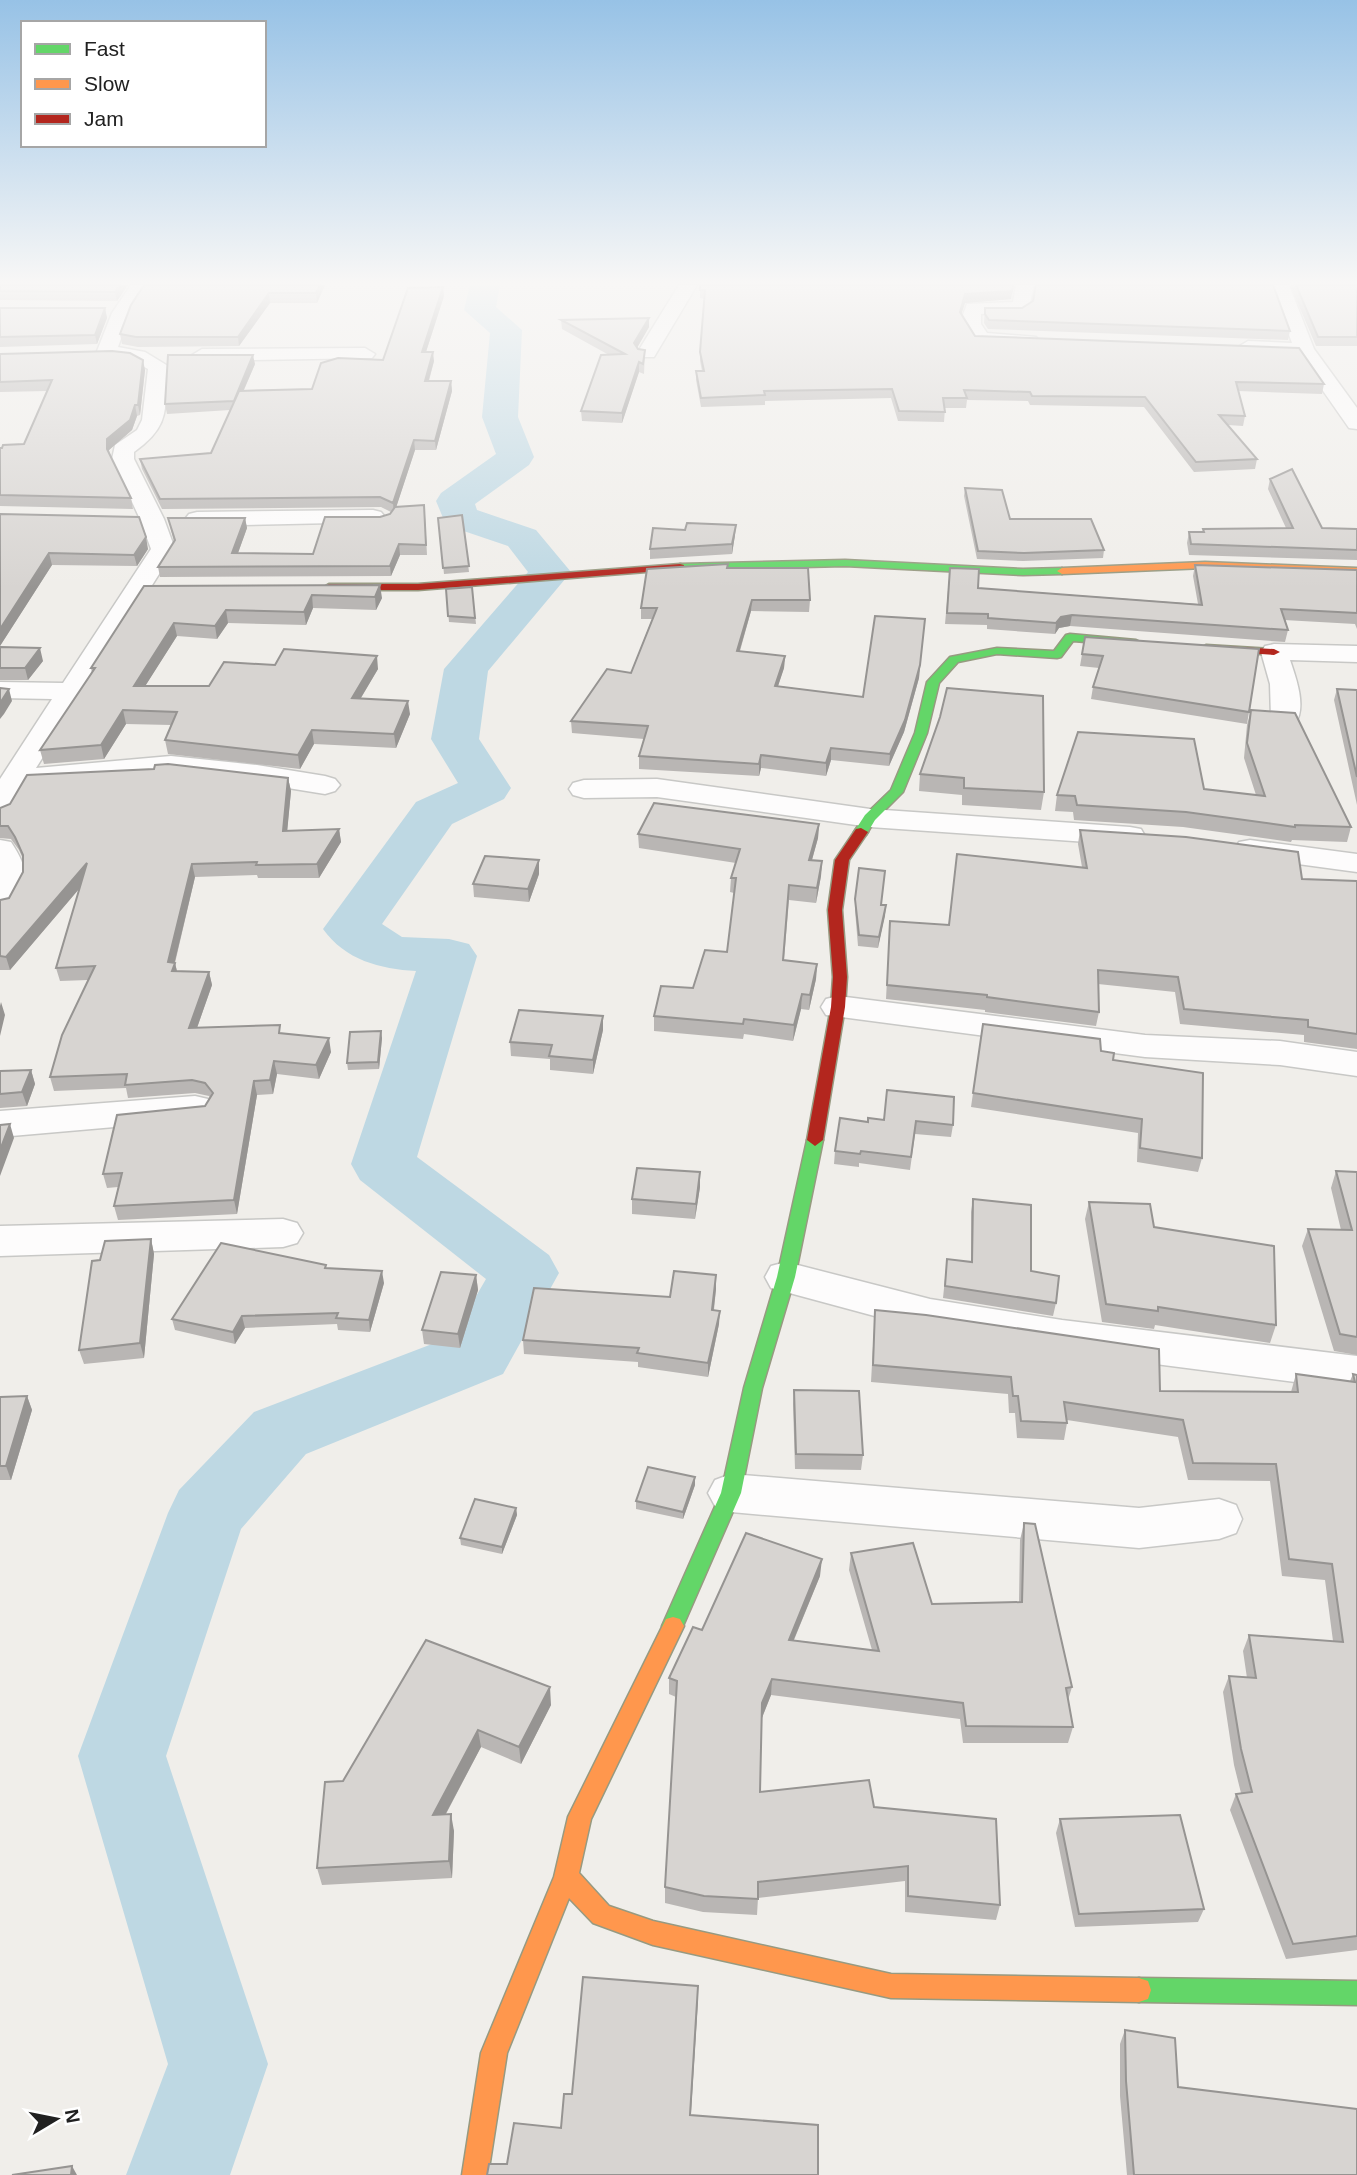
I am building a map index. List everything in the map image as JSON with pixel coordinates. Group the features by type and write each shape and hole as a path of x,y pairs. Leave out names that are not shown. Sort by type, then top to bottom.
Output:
{"street":[{"path":"0,810 7,779 145,588 163,549 152,519 122,459 123,450 145,434 153,420 156,386"},
{"path":"1331,386 1356,421"},
{"path":"124,519 381,517"},
{"path":"319,587 418,586 706,565 845,564 1023,572 1205,565 1357,571"},
{"path":"475,2175 494,2053 566,1877 580,1817 704,1560 731,1493 753,1388 786,1278 813,1161 838,1007 840,977 835,910 842,860 870,818 897,792 920,733 933,682 954,659 997,651 1057,655 1070,637 1157,645"},
{"path":"1183,646 1357,654"},
{"path":"1274,652 1285,683 1285,718"},
{"path":"0,690 70,691"},
{"path":"7,779 171,765 257,774 325,785"},
{"path":"584,789 657,788 870,818 1156,838"},
{"path":"1223,845 1357,863"},
{"path":"0,849 12,876 8,892 0,902"},
{"path":"838,1007 1145,1046 1280,1053 1357,1064"},
{"path":"0,1124 195,1108"},
{"path":"0,1241 283,1233"},
{"path":"786,1278 930,1315 1062,1336 1357,1373"},
{"path":"731,1493 1139,1528 1219,1519"},
{"path":"566,1877 601,1915 653,1933 891,1986 1357,1993"}],"building":[{"path":"49,386 140,386 138,405 135,405 130,420 107,439 107,449 131,498 0,495 0,448 3,445 24,444"},
{"path":"166,386 240,386 234,401 165,404"},
{"path":"313,386 450,386 435,441 414,440 393,503 380,497 160,499 140,459 211,453 239,391 312,389"},
{"path":"590,386 631,386 622,413 581,411"},
{"path":"699,386 1237,386 1245,416 1219,415 1257,459 1196,462 1145,397 1032,396 1030,392 964,390 967,398 943,398 945,412 899,411 892,389 764,391 765,395 701,398"},
{"path":"1292,469 1322,528 1357,529 1357,550 1191,544 1189,532 1204,532 1203,529 1293,528 1270,479"},
{"path":"965,488 1002,490 1010,519 1091,519 1104,550 1024,553 978,551"},
{"path":"424,505 426,545 399,544 390,566 158,567 175,540 168,518 245,518 232,553 313,554 325,517 380,517 390,514 395,507"},
{"path":"0,514 139,517 146,537 134,555 49,553 0,629"},
{"path":"462,515 469,566 443,568 438,518"},
{"path":"687,523 736,525 732,544 650,549 653,528 685,530"},
{"path":"728,564 727,568 808,568 810,600 752,600 737,651 785,656 775,686 863,697 875,616 925,619 920,665 905,720 890,754 831,748 826,763 761,755 759,764 639,756 648,726 571,721 607,669 631,673 657,608 641,608 647,569"},
{"path":"1195,565 1357,570 1357,613 1281,609 1288,630 1072,615 1061,617 1056,623 988,618 988,614 947,613 950,568 979,569 978,588 1202,605"},
{"path":"380,585 375,597 312,595 304,612 226,610 215,626 174,623 134,686 209,686 224,662 275,665 284,649 377,656 352,698 408,701 394,734 312,730 298,755 165,740 177,712 123,710 101,745 40,750 95,668 91,668 144,586"},
{"path":"472,587 475,618 448,616 446,589"},
{"path":"1085,637 1259,649 1249,712 1093,687 1103,656 1082,654"},
{"path":"0,647 40,648 25,668 0,668"},
{"path":"0,688 9,689 0,703"},
{"path":"947,688 1043,696 1044,792 964,788 964,778 920,774"},
{"path":"1337,689 1357,690 1357,777"},
{"path":"1251,710 1295,713 1351,827 1295,827 1186,812 1077,805 1075,796 1057,795 1078,732 1194,739 1204,789 1265,796 1247,743"},
{"path":"168,764 288,778 283,831 339,829 317,864 192,864 168,962 175,963 172,971 209,972 189,1028 280,1025 279,1033 329,1038 316,1065 274,1061 270,1080 254,1081 234,1200 114,1206 122,1173 103,1174 117,1115 205,1106 213,1093 205,1083 192,1080 125,1085 127,1074 50,1077 62,1035 95,966 56,968 87,863 6,957 0,956 0,900 9,898 23,872 23,855 8,826 0,826 0,808 10,804 27,775 154,769 155,765"},
{"path":"654,803 819,824 809,860 822,861 817,888 789,885 783,960 817,964 810,995 802,994 794,1025 744,1019 743,1024 654,1016 661,986 693,988 705,950 727,952 736,878 731,878 740,849 638,834"},
{"path":"1080,830 1186,837 1298,852 1302,879 1357,881 1357,1034 1308,1027 1308,1020 1184,1009 1178,977 1098,970 1099,1012 987,995 887,985 890,921 949,925 957,854 1087,868"},
{"path":"485,856 539,860 528,889 473,884"},
{"path":"859,868 885,871 881,905 886,905 879,937 859,935 855,899"},
{"path":"519,1010 603,1016 593,1060 549,1056 552,1045 510,1042"},
{"path":"983,1024 1100,1039 1101,1051 1114,1053 1113,1060 1203,1073 1202,1158 1140,1148 1142,1119 973,1093"},
{"path":"381,1031 378,1062 347,1063 350,1032"},
{"path":"31,1070 22,1092 0,1094 0,1071"},
{"path":"887,1090 954,1097 953,1125 916,1121 911,1157 835,1151 840,1118 868,1122 868,1118 884,1120"},
{"path":"10,1124 0,1150 0,1125"},
{"path":"637,1168 700,1172 696,1204 632,1199"},
{"path":"1336,1171 1357,1172 1357,1337 1340,1334 1308,1229 1352,1230"},
{"path":"973,1199 1031,1205 1031,1271 1059,1276 1056,1303 945,1286 947,1259 972,1262"},
{"path":"1089,1202 1150,1204 1154,1227 1274,1246 1276,1325 1158,1307 1158,1311 1106,1304"},
{"path":"151,1239 140,1343 79,1350 92,1261 100,1260 105,1241"},
{"path":"221,1243 326,1265 325,1268 382,1271 369,1320 336,1318 338,1313 242,1316 233,1332 172,1319"},
{"path":"674,1271 716,1275 712,1310 720,1311 708,1363 637,1353 639,1348 523,1340 534,1288 670,1297"},
{"path":"441,1272 476,1275 458,1334 422,1330"},
{"path":"875,1310 1159,1349 1160,1391 1298,1392 1296,1374 1355,1382 1353,1374 1357,1375 1357,1936 1293,1944 1236,1794 1252,1792 1241,1749 1229,1676 1256,1678 1249,1635 1343,1642 1332,1564 1289,1559 1276,1464 1193,1463 1183,1420 1064,1402 1067,1423 1021,1421 1018,1396 1013,1396 1011,1377 873,1365"},
{"path":"794,1390 859,1391 863,1455 796,1454"},
{"path":"27,1396 6,1466 0,1466 0,1397"},
{"path":"648,1467 695,1477 683,1512 636,1501"},
{"path":"475,1499 516,1508 502,1547 460,1538"},
{"path":"1024,1523 1035,1524 1072,1687 1066,1688 1073,1727 966,1726 963,1703 772,1679 762,1703 760,1792 869,1780 874,1807 996,1819 1000,1905 908,1896 908,1866 758,1882 758,1899 704,1896 665,1887 677,1681 669,1678 693,1627 702,1630 746,1533 822,1559 789,1640 879,1651 851,1553 913,1543 932,1604 1022,1602"},
{"path":"426,1640 550,1687 519,1747 478,1730 433,1815 451,1814 449,1861 317,1868 325,1782 343,1781"},
{"path":"1180,1815 1204,1909 1079,1914 1060,1819"},
{"path":"583,1977 698,1986 690,2115 818,2125 818,2175 487,2175 489,2164 507,2164 514,2123 561,2128 564,2094 572,2094"},
{"path":"1125,2030 1175,2038 1178,2087 1357,2109 1357,2175 1134,2175 1126,2081"},
{"path":"72,2166 71,2175 12,2175"}],"waterway":[{"path":"178,2175 218,2064 122,1756 207,1513 280,1433 478,1355 525,1273 383,1164 449,956 389,953 351,929 434,813 486,788 455,739 466,669 550,572 522,538 460,517 455,501 516,457 500,417 502,386"}],"traffic: fast":[{"path":"680,567 845,563 1023,572 1062,571"},
{"path":"861,832 870,818 897,792 921,733 933,682 954,659 997,651 1057,655 1070,637 1136,643"},
{"path":"673,1626 731,1493 753,1388 786,1277 815,1140"},
{"path":"1139,1990 1357,1993"}],"traffic: slow":[{"path":"1062,571 1205,565 1357,571"},
{"path":"475,2175 494,2053 566,1877 580,1817 673,1626"},
{"path":"566,1877 601,1915 653,1933 891,1986 1139,1990"}],"traffic: jam":[{"path":"329,587 418,587 680,567"},
{"path":"1206,648 1274,652"},
{"path":"815,1140 838,1007 840,977 835,910 842,860 861,832"}]}
